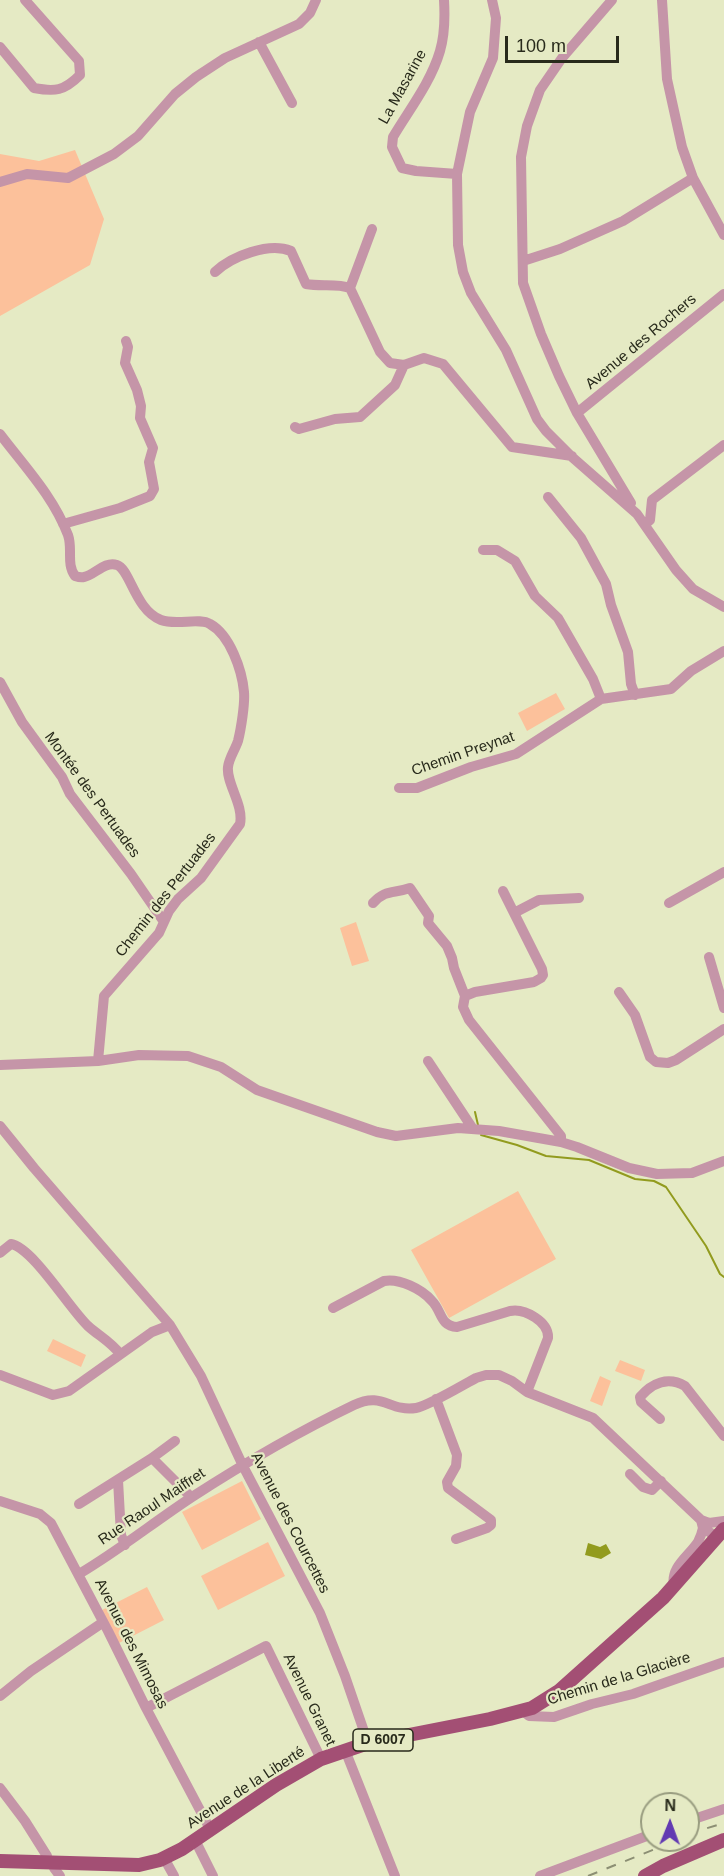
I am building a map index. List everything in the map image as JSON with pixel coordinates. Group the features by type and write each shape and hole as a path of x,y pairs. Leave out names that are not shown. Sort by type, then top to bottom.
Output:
{"main road":[{"name":"Avenue de la Liberté","path":"0,1861 139,1865 164,1858 195,1840 276,1785 321,1759 368,1743 523,1711 559,1691 640,1619 674,1586 720,1533"},
{"path":"645,1876 724,1840"}],"street":[{"path":"0,47 34,88 53,92 73,82 80,75 79,61 25,0"},
{"path":"0,182 27,174 68,178 114,154 138,136 175,94 196,77 225,58 299,24 310,13 316,0"},
{"name":"La Masarine","path":"444,0 445,26 440,52 431,74 393,137 392,147 402,168 457,174"},
{"path":"492,0 496,18 493,58 470,112 457,174 458,245 463,272 471,293 506,350 537,419 572,456 637,514"},
{"path":"612,0 562,58 540,90 527,126 521,158 523,283 559,376 637,514 676,570 693,589 724,607"},
{"path":"662,0 667,79 682,147 693,178 724,235"},
{"path":"259,42 292,103"},
{"path":"523,261 560,249 623,221 693,178"},
{"path":"372,229 350,288 380,352 390,363 404,365 424,358 442,364 512,447 572,456"},
{"path":"215,272 223,264 259,250 280,247 291,251 306,285 340,285 350,288"},
{"name":"Avenue des Rochers","path":"578,413 724,294"},
{"path":"63,524 120,508 150,496 154,489 149,462 153,448 140,418 141,406 137,390 124,363 128,347 126,341"},
{"path":"295,428 300,429 335,419 360,417 395,385 404,365"},
{"name":"Chemin des Pertuades","path":"0,434 48,495 69,538 70,570 75,576 83,578 105,566 115,564 123,568 135,594 148,613 161,620 178,623 203,621 212,625 229,644 242,678 244,693 238,741 228,768 242,816 240,824 201,879 178,899 169,911 159,933 104,996 98,1061"},
{"path":"645,524 651,520 652,500 724,445"},
{"path":"548,497 581,538 606,584 610,605 628,652 631,684 635,694"},
{"path":"483,550 496,550 515,561 535,596 558,618 593,680 601,699"},
{"name":"Chemin Preynat","path":"399,788 417,788 471,767 516,754 601,699 671,689 691,671 724,651"},
{"name":"Montée des Pertuades","path":"0,682 22,723 62,777 70,794 131,874 164,922"},
{"path":"669,903 724,872"},
{"path":"373,903 381,895 410,888 429,916 428,923 447,946 465,996 463,1007 469,1020 561,1136 561,1142"},
{"path":"465,996 534,982 543,975 503,891"},
{"path":"514,913 539,900 579,898"},
{"path":"709,957 724,1008"},
{"path":"619,992 635,1016 650,1057 656,1062 668,1063 676,1060 724,1029"},
{"path":"0,1065 98,1061 139,1055 188,1056 221,1066 257,1090 377,1132 396,1136 458,1128 499,1131 561,1142 629,1168 657,1174 692,1173 724,1161"},
{"path":"428,1061 473,1129"},
{"name":"Avenue des Courcettes","path":"0,1126 170,1325 201,1376 243,1466 320,1613 368,1743"},
{"path":"0,1253 11,1244 16,1245 30,1257 88,1326 114,1345 120,1354"},
{"path":"333,1308 384,1281 391,1280 426,1295 434,1302 449,1327 457,1328 517,1310 525,1311 549,1331 527,1392"},
{"path":"0,1375 53,1395 69,1392 152,1332 170,1325"},
{"name":"Rue Raoul Maiffret","path":"79,1574 125,1545 191,1497 314,1424 364,1401 377,1400 405,1409 418,1408 476,1377 486,1375 499,1375 527,1392 593,1418 704,1524 720,1533"},
{"path":"660,1419 641,1402 640,1397 648,1388 670,1380 685,1386 724,1436"},
{"path":"436,1399 457,1455 456,1466 447,1482 448,1488 490,1520 487,1528 456,1539"},
{"path":"79,1504 175,1441"},
{"path":"152,1458 191,1497"},
{"path":"630,1474 643,1487 652,1490 661,1481"},
{"path":"118,1480 121,1535 125,1545"},
{"name":"Avenue des Mimosas","path":"0,1500 40,1514 51,1523 210,1829"},
{"path":"674,1586 675,1571 699,1539 704,1524 724,1521"},
{"path":"0,1696 31,1671 102,1623"},
{"name":"Avenue Granet","path":"146,1708 266,1646 321,1759"},
{"name":"Chemin de la Glacière","path":"523,1711 529,1716 554,1717 592,1704 633,1694 724,1662"},
{"path":"345,1750 395,1876"},
{"path":"0,1788 25,1821 60,1876"},
{"path":"700,1817 724,1809"},
{"path":"540,1876 640,1838"},
{"path":"195,1840 213,1876"},
{"path":"164,1858 174,1876"}],"shaded area":[{"path":"75,150 104,219 90,265 0,316 0,154 39,161"},
{"path":"556,693 565,709 527,731 518,713"},
{"path":"356,922 369,961 352,966 340,928"},
{"path":"518,1191 556,1259 449,1318 411,1250"},
{"path":"53,1339 86,1355 81,1367 47,1351"},
{"path":"620,1360 645,1370 641,1381 615,1371"},
{"path":"600,1376 611,1381 602,1406 590,1401"},
{"path":"242,1481 261,1519 202,1550 182,1512"},
{"path":"268,1542 285,1576 218,1610 201,1576"},
{"path":"588,1543 600,1547 606,1544 611,1553 601,1559 585,1555"},
{"path":"147,1587 164,1620 119,1643 102,1610"}],"waterway":[{"path":"475,1112 478,1125"},
{"path":"481,1135 546,1156 589,1160 635,1179 654,1181 666,1187 724,1277"}],"railway":[{"path":"700,1830 724,1823"},
{"path":"588,1876 648,1852"}]}
